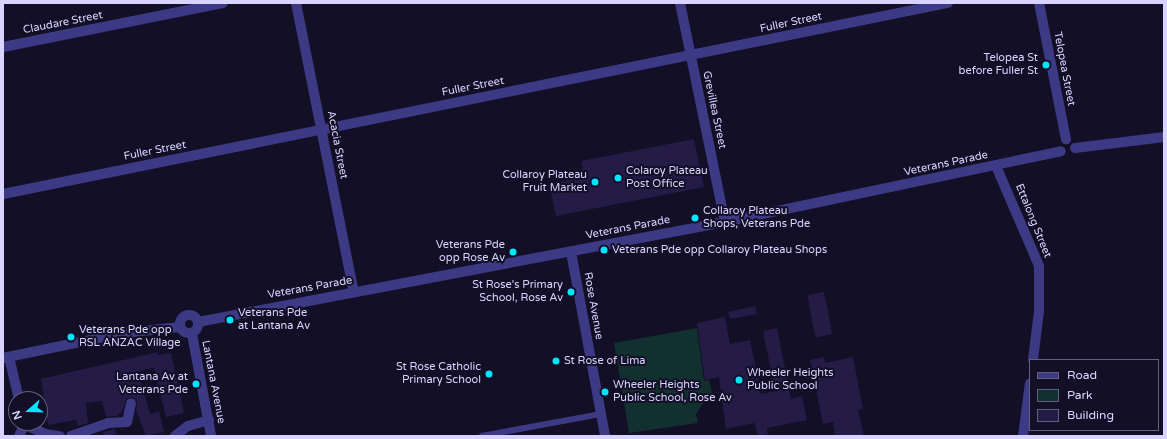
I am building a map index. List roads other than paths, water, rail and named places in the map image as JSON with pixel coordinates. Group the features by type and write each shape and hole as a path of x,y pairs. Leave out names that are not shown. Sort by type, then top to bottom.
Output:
{"street":[{"name":"Claudare Street","path":"3,47 223,3"},
{"name":"Acacia Street","path":"296,3 354,292"},
{"name":"Grevillea Street","path":"680,3 725,222"},
{"name":"Fuller Street","path":"3,194 948,3"},
{"name":"Telopea Street","path":"1039,3 1066,139"},
{"path":"1075,148 1073,142 1066,139 1060,143 1061,151 1068,154 1075,148 1164,137"},
{"name":"Veterans Parade","path":"198,322 725,222 996,166 1061,151"},
{"name":"Ettalong Street","path":"996,166 1039,266 1040,310 1033,359"},
{"name":"Rose Avenue","path":"571,252 605,436"},
{"path":"17,391 6,358 124,333 180,326 192,334 198,322 188,315 180,320 180,326"},
{"name":"Lantana Avenue","path":"192,334 211,436"},
{"path":"1023,436 1029,391"},
{"path":"71,436 108,423 127,422 131,403"},
{"path":"175,436 188,426 208,420"},
{"path":"39,431 45,434 60,436"}],"lane":[{"path":"482,436 601,414"}],"place":[{"name":"Telopea St before Fuller St","path":"1046,65"},
{"name":"Colaroy Plateau Post Office","path":"618,178"},
{"name":"Collaroy Plateau Fruit Market","path":"595,182"},
{"name":"Collaroy Plateau Shops, Veterans Pde","path":"695,218"},
{"name":"Veterans Pde opp Collaroy Plateau Shops","path":"604,250"},
{"name":"Veterans Pde opp Rose Av","path":"513,252"},
{"name":"St Rose's Primary School, Rose Av","path":"571,292"},
{"name":"Veterans Pde at Lantana Av","path":"230,320"},
{"name":"Veterans Pde opp RSL ANZAC Village","path":"71,337"},
{"name":"St Rose of Lima","path":"556,361"},
{"name":"St Rose Catholic Primary School","path":"489,374"},
{"name":"Wheeler Heights Public School","path":"739,380"},
{"name":"Lantana Av at Veterans Pde","path":"196,384"},
{"name":"Wheeler Heights Public School, Rose Av","path":"605,392"}]}
